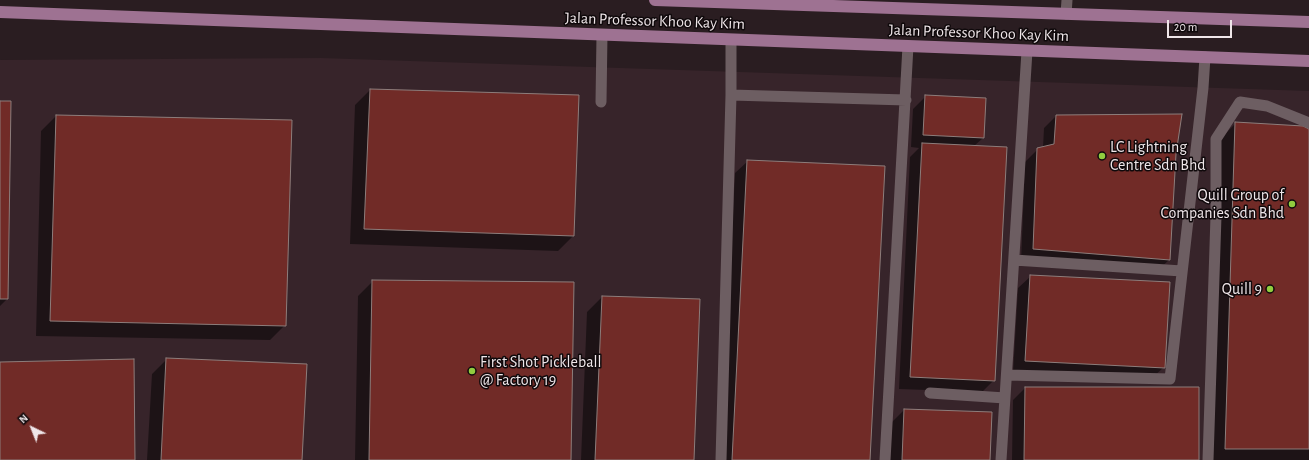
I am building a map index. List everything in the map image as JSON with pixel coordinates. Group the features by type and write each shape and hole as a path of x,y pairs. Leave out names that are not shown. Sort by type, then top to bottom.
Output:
{"main road":[{"name":"Jalan Professor Khoo Kay Kim","path":"655,0 1309,22"},
{"name":"Jalan Professor Khoo Kay Kim","path":"0,12 1309,61"}],"lane":[{"path":"1066,0 1066,14"},
{"path":"601,102 602,35"},
{"path":"721,460 731,95 731,40"},
{"path":"885,460 908,46"},
{"path":"1001,460 1027,51"},
{"path":"1007,375 1170,379 1203,88 1205,57"},
{"path":"731,95 906,100"},
{"path":"1208,460 1216,216 1216,139 1240,102 1267,106 1309,123"},
{"path":"1014,260 1182,271"},
{"path":"930,393 1005,398"}],"shaded area":[{"path":"321,58 1309,91 1309,460 0,460 0,60"}],"building":[{"path":"370,89 579,95 574,236 364,229"},
{"path":"925,95 986,98 984,138 923,135"},
{"path":"0,101 11,101 8,299 0,299"},
{"path":"1182,114 1176,154 1170,260 1033,249 1037,148 1054,144 1056,115"},
{"path":"56,115 292,120 286,326 50,321"},
{"name":"Quill 9","path":"1235,122 1303,126 1309,129 1309,449 1225,449"},
{"path":"922,143 1007,147 995,381 910,377"},
{"path":"747,160 885,166 870,460 732,460"},
{"path":"1030,275 1170,282 1165,368 1025,361"},
{"name":"First Shot Pickleball @ Factory 19","path":"372,280 574,282 571,460 369,460"},
{"path":"602,296 700,299 694,460 595,460"},
{"path":"166,358 307,364 302,460 161,460"},
{"path":"134,359 135,460 0,460 0,362"},
{"path":"1025,387 1199,387 1199,460 1024,460"},
{"path":"904,409 992,412 990,460 902,460"}],"place":[{"name":"LC Lightning Centre Sdn Bhd","path":"1102,156"},
{"name":"Quill Group of Companies Sdn Bhd","path":"1292,204"},
{"name":"Quill 9","path":"1270,289"},
{"name":"First Shot Pickleball @ Factory 19","path":"472,371"}]}
